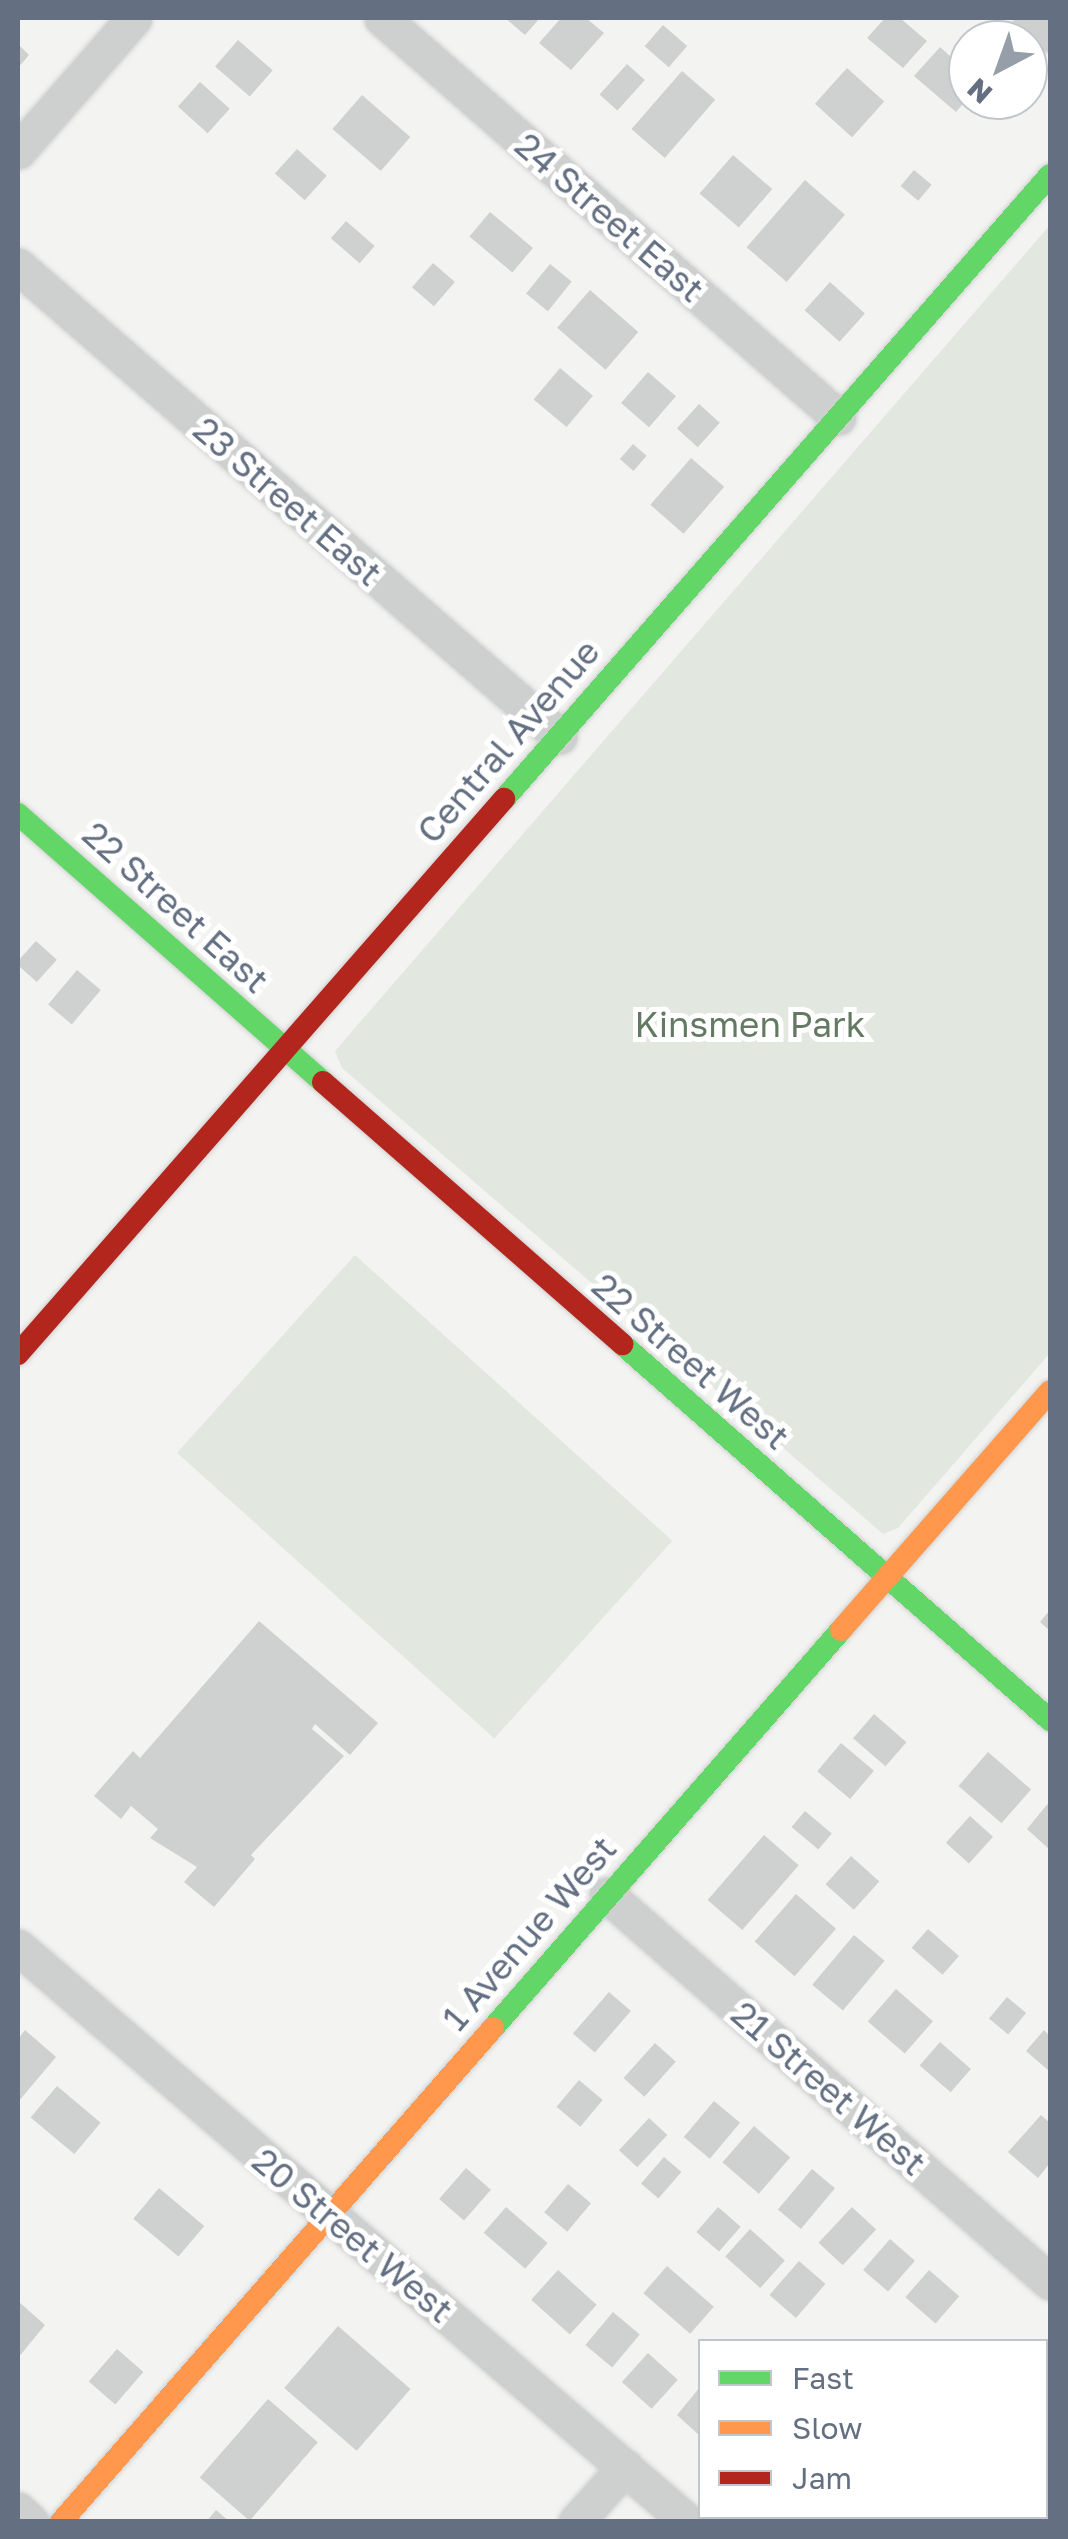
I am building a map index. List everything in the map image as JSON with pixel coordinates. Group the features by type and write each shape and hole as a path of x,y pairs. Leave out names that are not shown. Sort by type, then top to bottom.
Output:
{"street":[{"path":"18,151 134,18"},
{"name":"24 Street East","path":"382,18 838,417"},
{"path":"1031,18 1050,34"},
{"name":"Central Avenue","path":"18,1354 287,1053 1050,175"},
{"name":"23 Street East","path":"18,266 559,736"},
{"name":"22 Street East","path":"18,814 287,1053"},
{"name":"22 Street West","path":"287,1053 1050,1720"},
{"name":"1 Avenue West","path":"60,2522 1050,1391"},
{"name":"21 Street West","path":"607,1895 1050,2282"},
{"name":"20 Street West","path":"18,1947 688,2522"},
{"path":"576,2522 625,2467"},
{"path":"18,2510 31,2522"}],"green space":[{"name":"Kinsmen Park","path":"1050,225 1050,1353 898,1528 883,1534 342,1068 335,1051"},
{"path":"355,1255 672,1541 494,1738 177,1453"}],"building":[{"path":"505,18 540,18 525,35"},
{"path":"561,18 586,18 604,33 571,70 539,43"},
{"path":"885,18 900,18 927,41 903,68 867,38"},
{"path":"663,25 687,46 669,67 645,46"},
{"path":"238,40 273,70 250,97 215,66"},
{"path":"18,44 29,55 18,68"},
{"path":"940,47 948,54 948,105 914,76"},
{"path":"627,64 645,80 617,111 600,94"},
{"path":"847,68 884,101 852,137 815,104"},
{"path":"682,71 715,100 665,158 631,129"},
{"path":"200,82 230,109 208,133 178,107"},
{"path":"362,95 410,137 381,171 332,129"},
{"path":"297,149 327,176 305,200 275,174"},
{"path":"733,155 772,189 739,228 700,193"},
{"path":"914,170 932,185 918,201 901,186"},
{"path":"805,180 845,215 787,282 747,247"},
{"path":"490,212 533,248 512,273 469,237"},
{"path":"346,221 375,246 360,263 331,238"},
{"path":"433,263 455,282 434,306 412,287"},
{"path":"550,264 572,282 548,311 526,294"},
{"path":"830,282 865,313 840,342 805,310"},
{"path":"590,290 638,332 605,370 557,328"},
{"path":"560,368 593,396 567,427 534,399"},
{"path":"648,372 676,396 649,427 621,403"},
{"path":"699,404 720,423 698,447 677,429"},
{"path":"633,444 647,456 633,471 620,459"},
{"path":"691,458 724,487 684,534 650,505"},
{"path":"36,941 57,960 37,982 18,965"},
{"path":"77,970 101,990 72,1024 48,1004"},
{"path":"1050,1610 1050,1631 1040,1622"},
{"path":"259,1621 378,1723 350,1755 315,1724 312,1729 344,1756 251,1855 255,1859 214,1907 184,1882 197,1867 150,1838 158,1829 131,1806 121,1819 94,1796 133,1751 140,1758"},
{"path":"874,1714 906,1742 885,1766 853,1738"},
{"path":"841,1743 874,1771 850,1799 817,1771"},
{"path":"988,1752 1031,1789 1001,1823 958,1786"},
{"path":"1050,1801 1050,1850 1027,1829"},
{"path":"805,1811 832,1833 818,1850 792,1827"},
{"path":"970,1816 993,1837 969,1863 946,1843"},
{"path":"764,1835 799,1865 742,1930 708,1900"},
{"path":"851,1856 879,1881 854,1910 826,1884"},
{"path":"796,1894 836,1929 795,1976 755,1942"},
{"path":"928,1929 959,1956 943,1975 912,1948"},
{"path":"854,1935 885,1961 843,2011 812,1985"},
{"path":"896,1989 933,2021 905,2054 868,2021"},
{"path":"609,1992 631,2011 595,2053 573,2034"},
{"path":"1007,1997 1026,2013 1008,2035 989,2018"},
{"path":"25,2030 56,2057 18,2102 18,2039"},
{"path":"1044,2030 1050,2036 1049,2071 1026,2051"},
{"path":"940,2042 971,2069 951,2092 920,2065"},
{"path":"655,2043 676,2062 644,2097 624,2078"},
{"path":"579,2080 603,2100 580,2127 557,2107"},
{"path":"57,2086 101,2123 74,2154 31,2117"},
{"path":"714,2101 740,2123 710,2159 684,2137"},
{"path":"1041,2115 1050,2123 1050,2163 1038,2178 1008,2152"},
{"path":"649,2118 667,2135 637,2167 619,2150"},
{"path":"754,2126 790,2157 759,2194 723,2162"},
{"path":"664,2157 681,2172 658,2199 641,2183"},
{"path":"466,2168 491,2190 464,2221 439,2199"},
{"path":"812,2169 835,2188 801,2229 778,2210"},
{"path":"568,2184 591,2203 567,2232 544,2212"},
{"path":"159,2188 204,2226 178,2257 133,2219"},
{"path":"506,2207 548,2243 525,2269 484,2233"},
{"path":"718,2207 741,2227 719,2252 696,2232"},
{"path":"852,2207 876,2230 843,2265 819,2243"},
{"path":"750,2229 785,2260 760,2288 725,2256"},
{"path":"890,2239 915,2261 888,2292 863,2270"},
{"path":"799,2261 825,2284 796,2318 769,2295"},
{"path":"667,2266 714,2307 690,2334 643,2293"},
{"path":"558,2270 597,2305 570,2335 531,2300"},
{"path":"929,2270 959,2296 936,2323 905,2297"},
{"path":"18,2301 45,2325 18,2358"},
{"path":"613,2312 640,2334 612,2367 585,2345"},
{"path":"338,2326 410,2389 357,2451 284,2388"},
{"path":"117,2349 143,2372 115,2404 89,2381"},
{"path":"648,2353 678,2380 652,2409 622,2382"},
{"path":"1050,2374 1050,2462 1048,2460"},
{"path":"698,2389 698,2434 677,2415"},
{"path":"268,2399 318,2442 250,2521 200,2477"},
{"path":"216,2510 230,2522 206,2522"},
{"path":"868,2519 871,2522 845,2522"}],"traffic: fast":[{"path":"504,799 1050,175"},
{"path":"18,814 323,1082"},
{"path":"622,1344 1050,1720"},
{"path":"493,2028 841,1630"}],"traffic: slow":[{"path":"841,1630 1050,1391"},
{"path":"61,2522 493,2028"}],"traffic: jam":[{"path":"18,1354 504,799"},
{"path":"323,1082 622,1344"}]}
